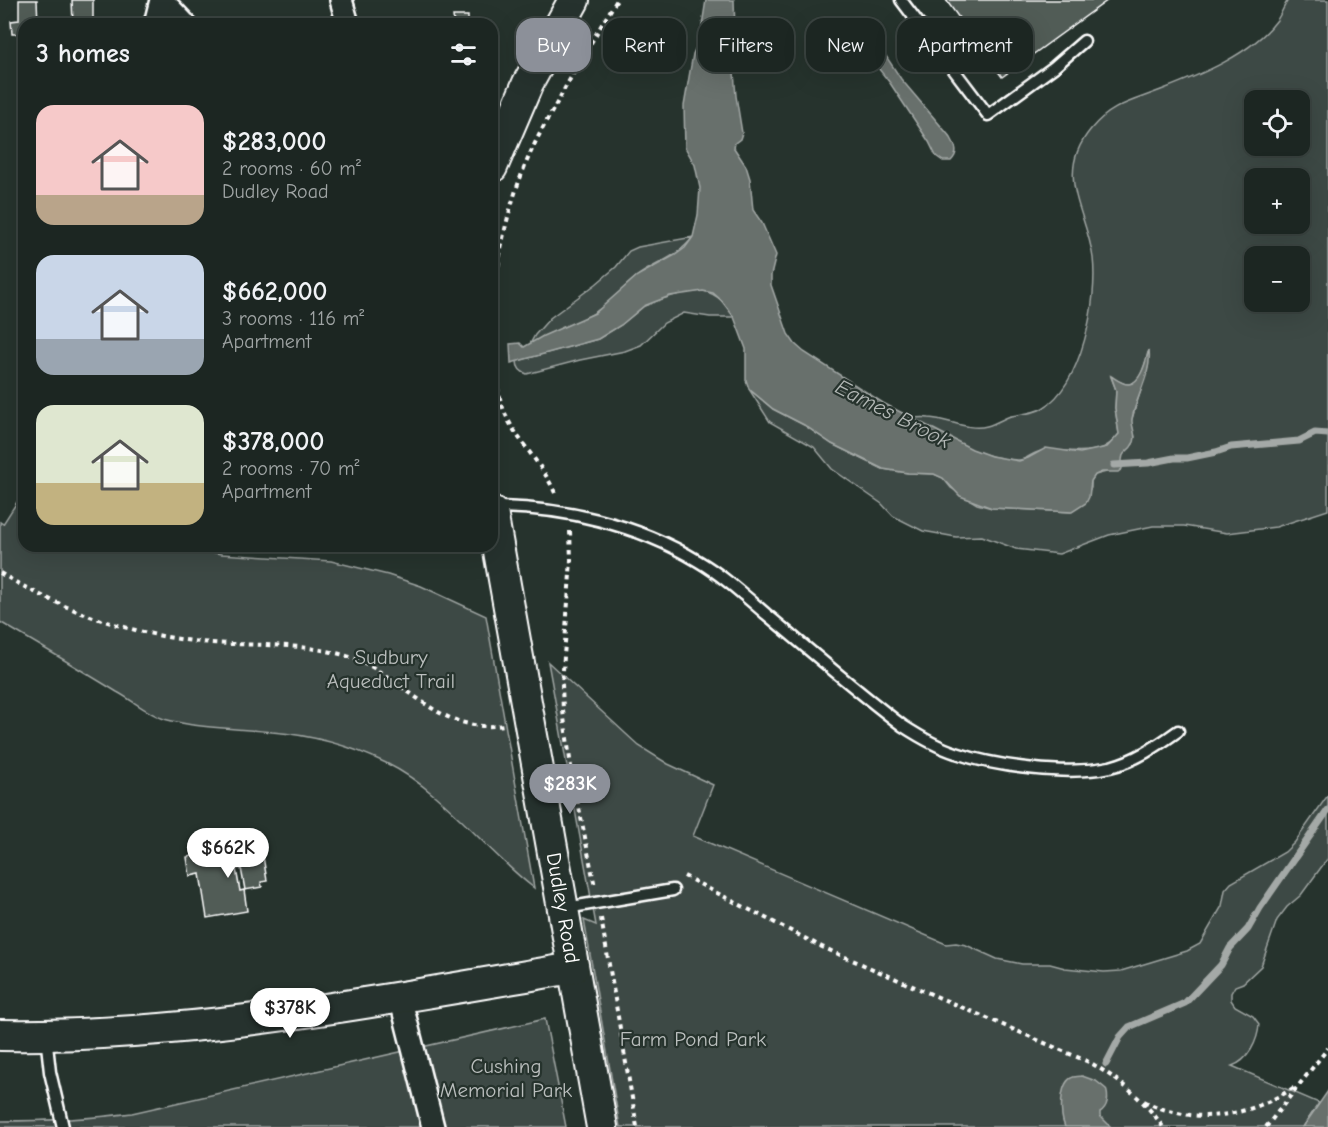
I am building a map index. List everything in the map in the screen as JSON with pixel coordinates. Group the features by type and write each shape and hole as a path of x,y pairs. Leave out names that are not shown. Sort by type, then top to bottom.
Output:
{"street":[{"path":"156,18 161,0"},
{"path":"161,0 179,18"},
{"path":"341,0 346,18"},
{"path":"498,152 528,83 574,0"},
{"name":"Dudley Road","path":"498,546 602,1127"},
{"path":"0,1035 98,1034 207,1025 290,1015 573,968"},
{"path":"400,997 433,1127"}],"lane":[{"path":"901,0 988,115 1054,67 1084,41"},
{"path":"498,507 531,509 591,519 645,535 686,554 724,579 903,726 929,742 958,754 1039,769 1098,769 1139,756 1178,731"},
{"path":"563,909 674,890"},
{"path":"46,1036 50,1072 63,1127"}],"path":[{"path":"498,272 506,221 527,161 592,40 617,0"},
{"path":"498,383 501,401 509,422 547,476 555,493"},
{"path":"570,531 572,560 562,684 563,711 572,773 598,903 637,1127"},
{"path":"0,573 82,614 154,635 201,642 300,646 336,653 370,666 425,705 452,720 481,726 511,724"},
{"path":"684,876 822,947 1076,1056 1106,1072 1142,1100 1162,1127"},
{"path":"1266,1127 1328,1048"},
{"path":"1142,1100 1168,1110 1217,1115 1263,1106 1296,1086"}],"green space":[{"path":"1288,0 1328,0 1328,510 1276,527 1227,533 1184,526 1153,526 1109,535 1059,554 1016,549 982,536 956,537 923,531 893,516 882,504 832,469 814,447 770,422 749,389 773,409 804,425 832,444 883,469 934,474 943,478 951,488 977,504 992,508 1071,512 1091,488 1091,481 1095,475 1110,471 1122,464 1123,453 1133,444 1135,437 1131,422 1148,367 1148,352 1142,371 1133,383 1124,384 1111,377 1116,390 1115,408 1119,434 1107,446 1093,451 1043,451 1020,460 1003,459 975,451 911,418 936,419 980,427 1008,417 1039,410 1057,396 1068,380 1085,340 1093,296 1093,258 1073,178 1074,162 1080,146 1091,129 1107,114 1224,62 1254,43 1277,20"},
{"path":"693,237 675,254 634,278 597,311 530,344 550,318 596,284 616,267 629,251 638,247"},
{"path":"703,291 721,300 734,317 710,317 684,313 664,323 641,345 625,351 527,374 518,366 517,361 598,339 621,325 644,306 682,293"},
{"name":"Sudbury Aqueduct Trail","path":"18,500 18,552 211,552 331,561 421,586 486,616 534,888 515,873 427,789 386,763 345,747 287,733 204,726 158,717 0,622 0,522 3,524"},
{"name":"Farm Pond Park","path":"548,662 639,746 668,764 713,785 693,836 946,944 966,945 997,959 1022,964 1050,964 1104,972 1121,971 1187,951 1200,944 1222,906 1225,890 1231,883 1285,852 1295,842 1328,795 1328,858 1301,895 1277,920 1261,966 1243,983 1235,986 1231,993 1231,1000 1235,1006 1253,1016 1259,1024 1257,1037 1251,1050 1243,1060 1232,1066 1319,1103 1303,1127 620,1127 584,920 596,925"},
{"name":"Cushing Memorial Park","path":"545,1019 566,1127 0,1127 0,1121 99,1117 132,1113"}],"water":[{"path":"706,0 734,0 735,18 703,18"},
{"path":"698,43 698,72 734,72 742,133 734,148 746,166 750,179 753,210 762,223 776,255 771,285 788,334 795,344 883,403 972,449 991,456 1019,461 1046,448 1080,453 1107,447 1119,434 1115,408 1116,390 1111,376 1124,384 1133,383 1142,370 1149,350 1148,368 1132,419 1134,442 1124,454 1122,469 1118,472 1102,472 1095,475 1091,481 1086,503 1072,512 992,508 960,496 943,478 934,474 883,469 832,444 804,425 773,409 749,389 746,380 746,349 734,317 713,293 703,291 670,296 644,306 621,325 598,339 511,363 510,344 520,343 524,347 595,313 637,276 685,248 693,237 698,215 700,188 695,165 685,147 684,106 693,54"},
{"path":"885,55 901,79 951,138 956,150 951,161 943,161 936,156 881,72 885,72"},
{"path":"1082,1076 1096,1081 1106,1089 1107,1102 1100,1116 1111,1127 1065,1127 1062,1116 1064,1087 1071,1078"},
{"path":"1328,1091 1328,1127 1303,1127"}],"building":[{"path":"19,0 37,0 38,18 19,18"},
{"path":"72,0 93,0 93,18 73,18"},
{"path":"946,0 1108,0 1033,54 1033,18 959,18"},
{"path":"453,16 468,16 468,18 453,18"},
{"path":"18,20 18,34 12,34 11,21"},
{"path":"998,72 1009,72 1002,77"},
{"path":"256,847 257,850 262,850 267,881 261,882 262,887 245,890 241,868 236,869 240,891 244,890 247,911 207,918 200,874 190,876 187,857 237,848 239,862 242,862 241,850"}],"waterway":[{"name":"Eames Brook","path":"1114,465 1187,458 1231,447 1299,441 1315,433 1328,434"},
{"path":"1106,1064 1120,1037 1129,1027 1185,1003 1221,965 1230,948 1248,929 1328,810"}]}
